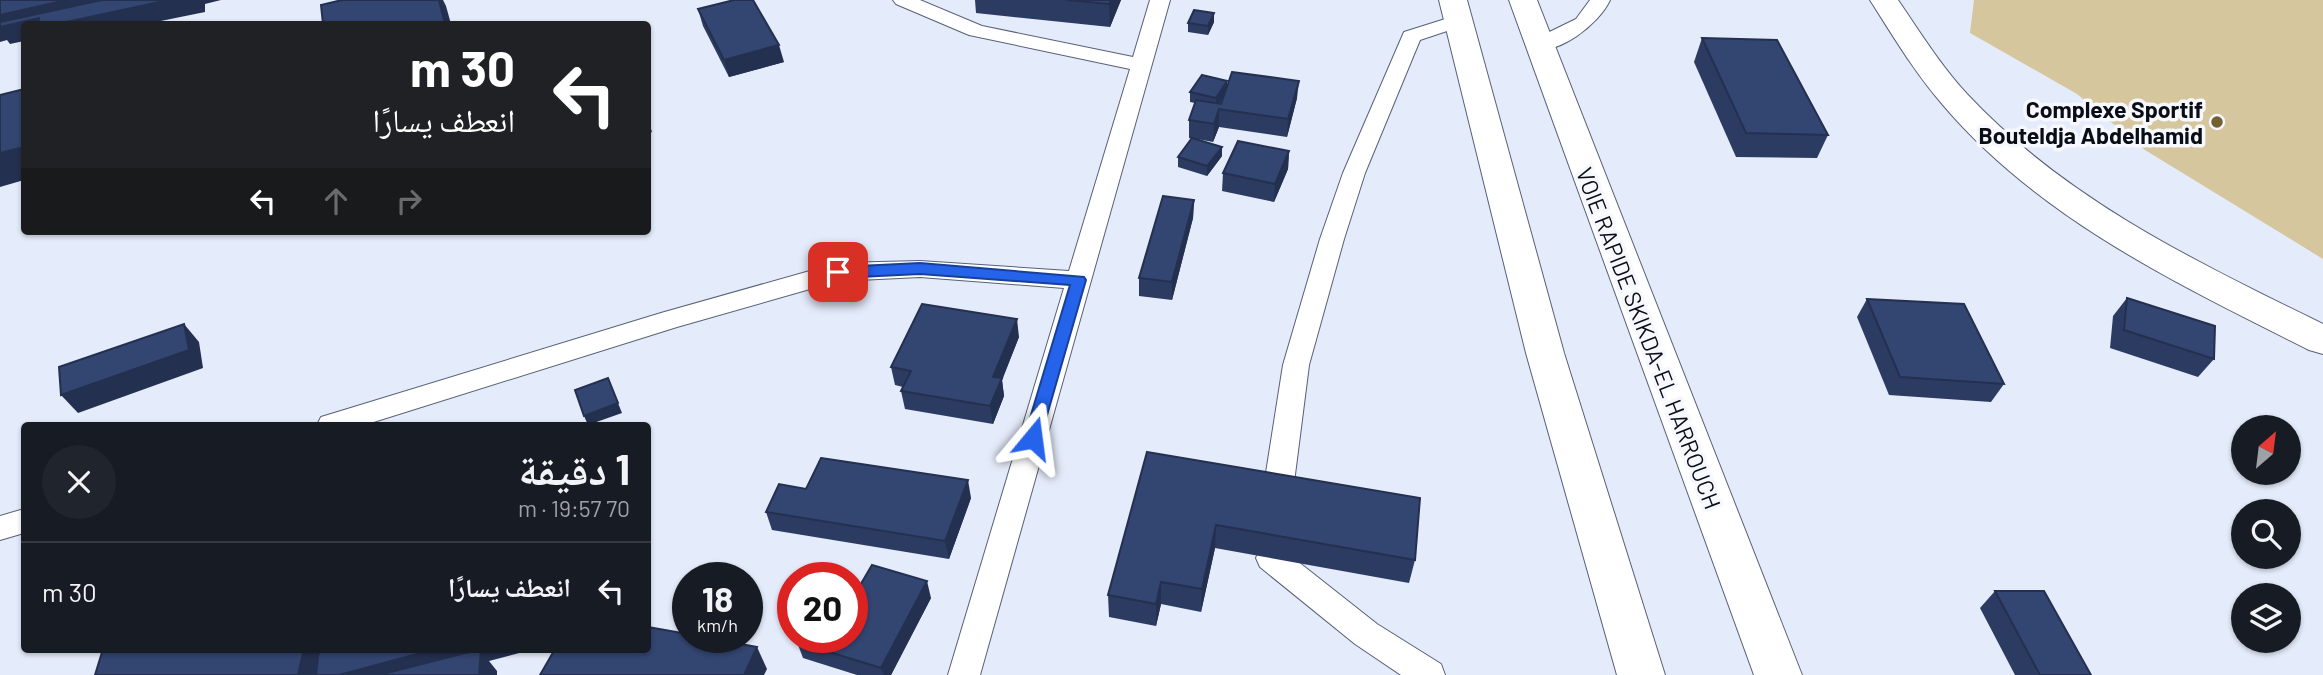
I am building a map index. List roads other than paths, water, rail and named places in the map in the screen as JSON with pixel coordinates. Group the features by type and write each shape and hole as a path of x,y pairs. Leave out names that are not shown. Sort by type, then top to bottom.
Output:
{"highway":[{"name":"VOIE RAPIDE SKIKDA-EL HARROUCH","path":"1523,0 1778,675"},
{"path":"1884,0 1956,100 1983,128 2061,195 2196,276 2323,340"},
{"path":"1456,11 1545,353 1641,675"}],"lane":[{"path":"903,0 976,31 1141,65"},
{"path":"964,675 1160,0"},
{"path":"1538,45 1583,23 1598,8 1600,0"},
{"path":"1277,498 1296,365 1354,173 1410,36 1456,11"},
{"path":"341,422 670,320 838,272 920,269 1079,280"},
{"path":"0,528 21,521"},
{"path":"1270,558 1366,635 1429,675"}],"place":[{"name":"Complexe Sportif Bouteldja Abdelhamid","path":"2217,122"}]}
